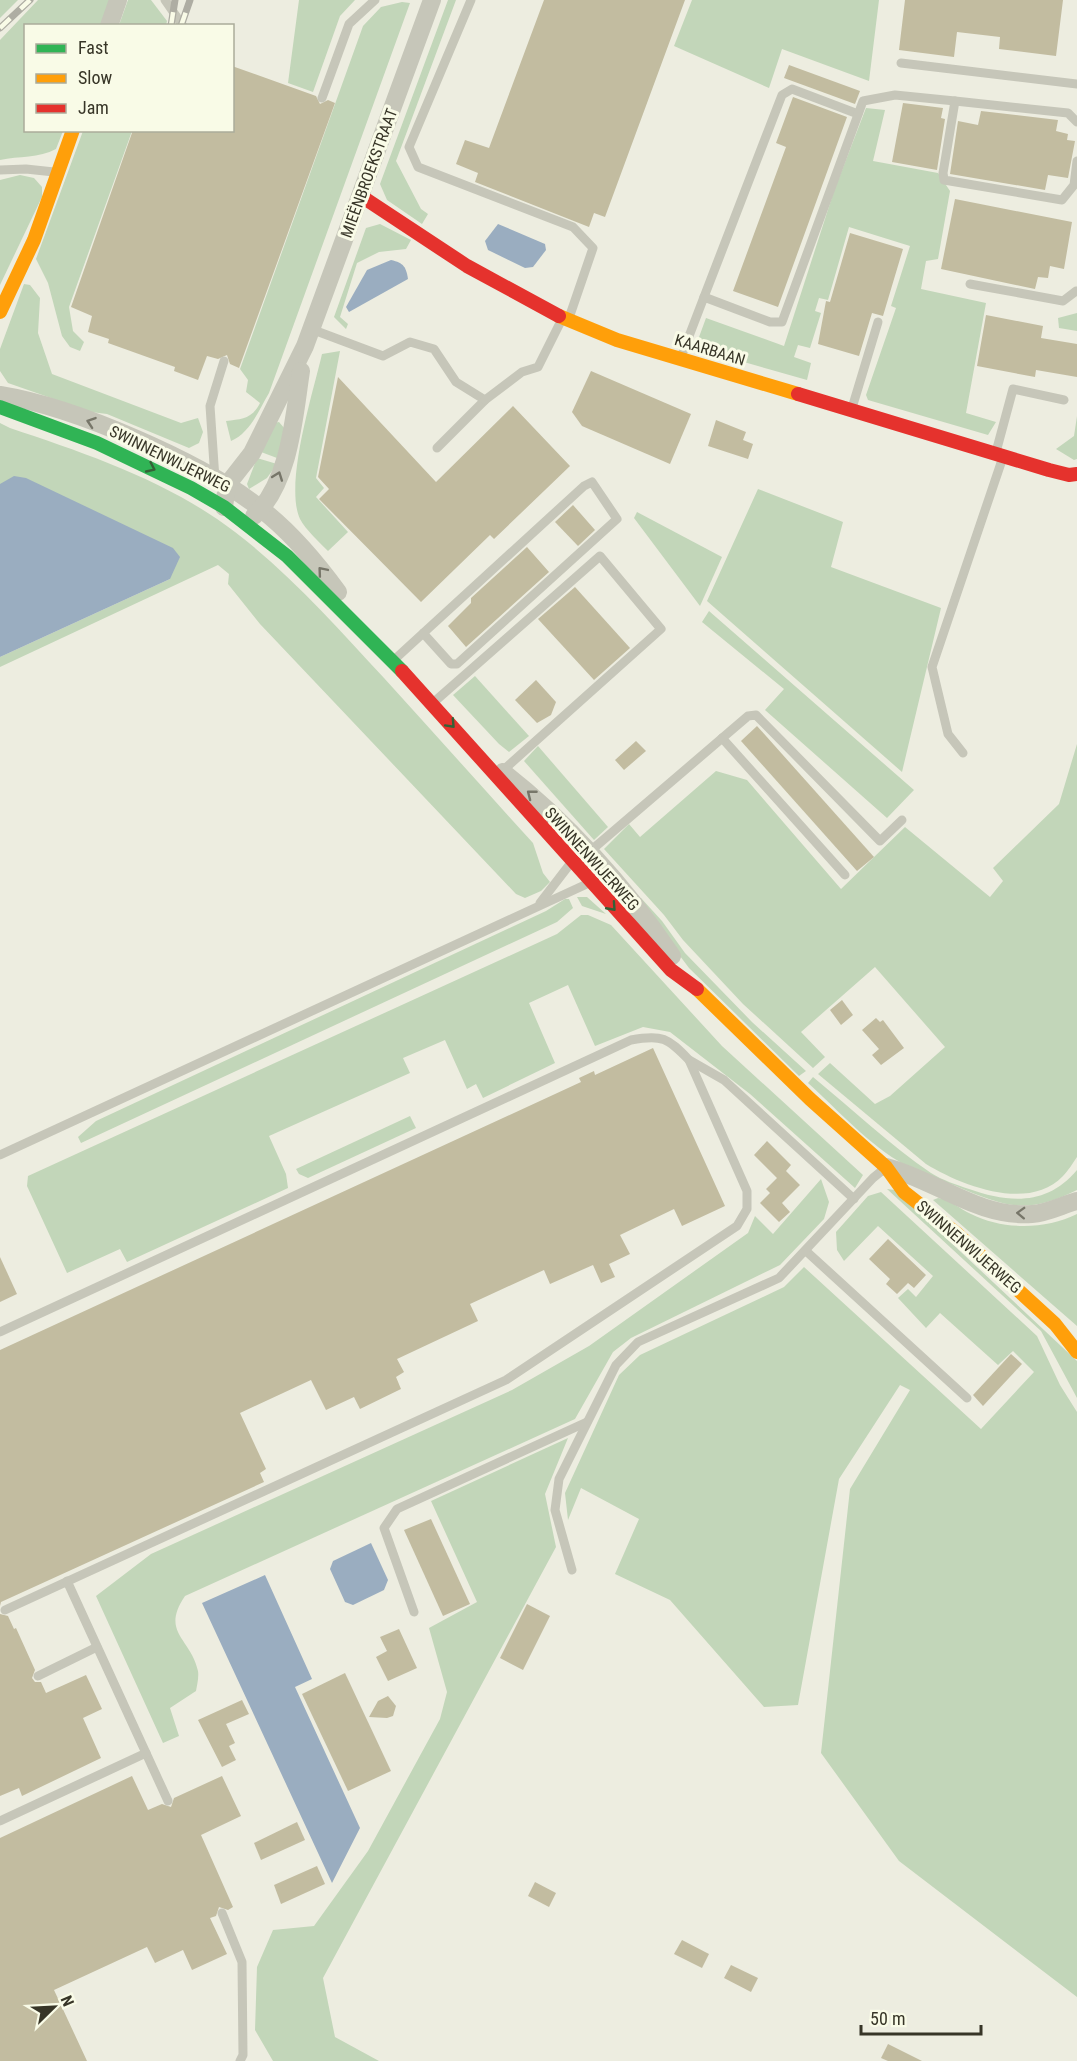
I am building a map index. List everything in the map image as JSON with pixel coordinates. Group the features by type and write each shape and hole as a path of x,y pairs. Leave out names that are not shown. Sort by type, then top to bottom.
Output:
{"street":[{"path":"110,24 118,0"},
{"name":"MIEËNBROEKSTRAAT","path":"221,482 252,453 308,338 432,0"},
{"path":"0,312 34,240 73,132"},
{"name":"KAARBAAN","path":"361,195 467,266 565,319 617,340 999,455 1069,475 1077,474"},
{"name":"MIEËNBROEKSTRAAT","path":"246,524 262,509 283,462 308,338"},
{"name":"SWINNENWIJERWEG","path":"0,395 26,399 100,425 221,482 262,509 299,543 388,656"},
{"name":"SWINNENWIJERWEG","path":"0,407 97,443 216,502 287,556 388,656 499,774 539,801 582,855 603,869 650,923 690,983"},
{"path":"216,502 221,482"},
{"name":"SWINNENWIJERWEG","path":"582,855 590,882 671,970 690,983 810,1099 886,1167 904,1192 956,1233 1055,1324 1077,1352"},
{"name":"SWINNENWIJERWEG","path":"886,1167 910,1173 981,1208 1009,1213 1032,1214 1077,1201"},
{"name":"SWINNENWIJERWEG","path":"1055,1324 1077,1338"}],"lane":[{"path":"165,0 182,24"},
{"path":"322,98 349,24 375,0"},
{"path":"437,448 485,400 522,372 538,367 565,319 593,248 573,227 418,167 409,147 471,0"},
{"path":"901,63 1077,83"},
{"path":"680,359 782,95 792,89 858,114"},
{"path":"704,297 770,322 782,322 863,101 895,95 975,101 1068,113 1077,122"},
{"path":"955,101 943,173 944,180 1062,200 1075,185 1077,161"},
{"path":"0,170 26,169 59,173"},
{"path":"970,284 1063,301 1077,288"},
{"path":"851,410 878,322"},
{"path":"308,338 383,357 411,342 434,349 456,382 485,400"},
{"path":"221,482 210,406 224,361"},
{"path":"963,753 948,734 932,667 999,455 1013,389 1064,400"},
{"path":"388,656 423,633 584,486 592,482 617,519 457,664 451,664 423,633"},
{"path":"432,704 600,556 661,629 499,774"},
{"path":"539,905 582,855 748,716 756,714 880,841 902,820"},
{"path":"722,738 845,875"},
{"path":"0,1155 590,882 603,869"},
{"path":"0,1332 631,1040 655,1035 673,1043 689,1060 724,1080 854,1198"},
{"path":"4,1610 506,1380 737,1226 747,1209 747,1191 689,1060"},
{"path":"572,1570 555,1510 559,1479 616,1365 638,1342 779,1278 886,1167"},
{"path":"806,1251 967,1398"},
{"path":"414,1612 384,1528 397,1509 587,1422"},
{"path":"67,1581 168,1802"},
{"path":"38,1676 97,1647"},
{"path":"0,1821 146,1753"},
{"path":"222,1913 242,1962 244,2059"}],"green space":[{"path":"0,0 18,0 0,18"},
{"path":"38,0 110,0 101,24 24,24 24,132 63,132 56,149 36,155 0,160 0,40"},
{"path":"128,0 151,0 167,21 166,24 119,24"},
{"path":"299,0 355,0 340,16 313,92 288,83"},
{"path":"448,0 456,0 396,161 421,209 428,214 422,224 387,200 380,184"},
{"path":"692,0 879,0 869,81 782,49 769,88 674,46"},
{"path":"402,2 410,3 269,393 249,427 231,441 226,421 242,419 250,415 260,403 246,392 248,380 240,369 363,26 381,7"},
{"path":"866,108 885,110 873,161 938,173 950,191 938,259 926,261 921,289 986,303 966,413 996,422 988,435 868,400 866,395 896,308 891,306 910,246 849,227 828,300 819,298 815,311 821,313 810,348 798,345 794,357 811,363 807,380 695,348 706,318 784,346 834,191"},
{"path":"83,132 132,132 69,307 73,331 84,342 80,351 70,347 62,336 48,283 36,259"},
{"path":"20,175 34,178 42,187 42,197 0,285 0,180"},
{"path":"380,224 411,240 406,249 379,252 357,263 340,317 348,324 346,329 334,317 366,228"},
{"path":"24,284 30,285 40,298 38,333 52,374 181,423 198,418 203,432 199,443 189,448 107,414 91,412 8,383 0,371 0,349"},
{"path":"1077,313 1077,331 1059,328 1058,318"},
{"path":"340,351 316,478 324,488 316,497 348,532 328,551 300,519 295,484 302,438 322,354"},
{"path":"1077,416 1077,459 1074,460 1056,449 1074,436"},
{"path":"279,422 285,429 277,458 261,452 274,423"},
{"path":"0,423 98,459 156,484 210,514 255,548 331,620 533,843 543,873 550,882 541,891 525,898 516,894 260,624 228,584 229,574 218,565 0,667 0,657 170,579 0,484"},
{"path":"257,458 277,464 267,478 249,489 247,484"},
{"path":"758,489 843,522 831,567 941,608 902,772 707,601"},
{"path":"637,512 722,557 700,606 634,518"},
{"path":"709,611 914,790 887,818 765,710 784,689 702,622"},
{"path":"475,676 529,736 509,752 453,695"},
{"path":"1077,744 1077,1157 1063,1176 1049,1187 1032,1192 1014,1194 976,1187 926,1164 818,1074 830,1063 875,1104 890,1096 945,1047 875,967 801,1032 825,1057 813,1068 743,1004 683,940 664,915 604,849 629,824 640,837 716,771 747,780 841,889 905,827 990,897 1003,881 993,868 1059,804"},
{"path":"538,746 608,827 594,840 524,761"},
{"path":"577,897 587,897 606,914 582,906"},
{"path":"641,898 662,921 685,953 752,1022 806,1071 799,1076 689,968 638,900"},
{"path":"565,899 569,899 573,908 557,922 81,1143 78,1137 96,1121 546,911"},
{"path":"581,915 588,915 611,925 722,1046 863,1175 855,1188 750,1094 670,1032 643,1027 595,1046 568,985 529,1003 555,1063 483,1098 476,1084 467,1089 445,1040 403,1058 410,1073 269,1136 286,1174 288,1188 127,1262 120,1249 67,1273 27,1186 28,1176 557,934"},
{"path":"813,1077 901,1151 931,1173 945,1180 984,1194 1013,1199 1027,1198 1040,1196 1053,1190 1077,1170 1077,1190 1044,1203 1016,1205 989,1199 924,1174 892,1157 867,1138 808,1083"},
{"path":"410,1116 416,1128 308,1178 299,1174 296,1169"},
{"path":"821,1179 829,1202 824,1219 780,1265 631,1338 613,1352 575,1419 185,1596 178,1608 176,1627 194,1660 198,1671 198,1681 196,1691 170,1708 179,1736 163,1743 96,1596 151,1554 512,1390 589,1346 748,1233 755,1216 773,1234"},
{"path":"887,1189 895,1190 1077,1361 1077,1398 1041,1331"},
{"path":"881,1192 1037,1336 1060,1385 1077,1412 1077,1997 899,1861 821,1753 850,1489 910,1390 900,1385 839,1479 798,1705 764,1707 670,1600 615,1574 639,1519 581,1488 568,1520 565,1493 619,1375 640,1355 784,1287 804,1267 981,1429 1034,1372 1013,1351 998,1365 940,1313 926,1328 898,1298 908,1289 916,1297 933,1276 878,1226 844,1261 837,1250 836,1232 868,1196"},
{"path":"938,1198 983,1219 1010,1225 1051,1223 1077,1214 1077,1326 933,1200"},
{"path":"568,1438 545,1494 556,1547 323,1978 335,2037 379,2061 273,2061 255,2030 257,1967 273,1930 314,1926 368,1851 440,1719 447,1692 429,1628 477,1602 431,1501"}],"water":[{"path":"498,224 545,244 546,250 533,267 525,268 488,250 485,241"},
{"path":"391,260 404,266 408,279 349,312 346,307 367,270"},
{"path":"14,476 26,478 173,548 180,557 170,579 0,657 0,484"},
{"path":"371,1543 388,1580 384,1590 353,1605 345,1602 330,1569 333,1561"},
{"path":"265,1575 312,1679 295,1687 360,1828 332,1883 202,1603"}],"building":[{"path":"544,0 685,0 605,217 594,213 589,227 475,182 478,173 456,164 465,140 489,148"},
{"path":"905,0 1063,0 1056,56 999,49 1000,37 957,32 954,57 899,50"},
{"path":"789,65 860,91 855,104 784,78"},
{"path":"234,67 316,96 320,104 328,100 335,103 239,368 230,364 227,355 218,359 207,356 198,380 174,371 175,367 108,343 109,339 88,332 92,316 71,307 132,132 234,132"},
{"path":"793,97 847,117 778,307 733,291 786,147 776,143"},
{"path":"903,103 943,108 941,118 945,119 937,170 892,162"},
{"path":"981,111 1058,120 1056,131 1068,134 1067,140 1075,141 1068,178 1048,175 1045,190 950,174 958,121 978,125"},
{"path":"955,199 1072,222 1064,269 1050,266 1048,278 1038,277 1035,289 941,269"},
{"path":"850,233 903,249 883,316 872,313 859,356 818,344 826,301 830,302"},
{"path":"986,315 1043,326 1041,338 1077,344 1077,377 1036,370 1035,377 977,366"},
{"path":"591,371 691,414 670,464 582,426 572,412"},
{"path":"338,377 436,482 513,406 570,466 494,539 490,535 421,602 319,499 329,489 318,477"},
{"path":"716,420 746,432 743,440 753,444 748,459 708,446"},
{"path":"573,505 595,530 578,546 555,522"},
{"path":"527,547 549,572 466,647 448,626 471,603 471,598"},
{"path":"575,587 630,648 594,680 538,619"},
{"path":"536,680 556,702 551,715 537,723 515,700"},
{"path":"757,726 874,857 857,871 741,741"},
{"path":"636,741 646,751 624,770 615,760"},
{"path":"842,1000 853,1015 841,1025 830,1010"},
{"path":"876,1018 880,1022 883,1020 904,1048 881,1065 872,1055 879,1049 862,1030"},
{"path":"653,1048 725,1206 682,1226 674,1209 620,1235 630,1254 609,1264 615,1277 601,1283 593,1265 550,1284 544,1270 470,1304 478,1321 397,1359 404,1372 396,1377 401,1389 360,1409 354,1397 326,1410 311,1380 240,1413 266,1469 260,1473 264,1482 1,1602 0,1606 0,1350 581,1082 579,1078 594,1071 595,1075"},
{"path":"767,1141 791,1165 786,1171 800,1185 782,1203 790,1212 779,1222 760,1203 770,1193 766,1189 777,1178 754,1155"},
{"path":"888,1239 926,1275 914,1288 908,1283 897,1294 886,1284 890,1279 869,1259"},
{"path":"0,1257 17,1294 0,1302"},
{"path":"1011,1354 1022,1364 983,1406 973,1395"},
{"path":"431,1519 470,1604 443,1616 404,1530"},
{"path":"527,1604 550,1616 523,1670 500,1658"},
{"path":"0,1614 8,1616 14,1629 16,1628 35,1670 32,1678 35,1682 41,1682 46,1693 86,1675 102,1709 83,1718 101,1758 22,1796 19,1788 0,1796"},
{"path":"399,1629 417,1668 388,1681 376,1657 387,1651 380,1637"},
{"path":"345,1673 391,1771 348,1791 302,1694"},
{"path":"388,1696 396,1706 393,1716 369,1717 378,1701"},
{"path":"242,1700 249,1714 226,1724 235,1743 229,1746 236,1760 222,1767 198,1720"},
{"path":"132,1776 148,1810 162,1804 171,1807 174,1798 222,1776 241,1816 201,1835 233,1907 228,1910 219,1907 216,1916 210,1918 227,1954 192,1970 183,1950 155,1963 147,1947 54,1990 87,2061 0,2061 0,1838"},
{"path":"297,1822 305,1840 261,1860 254,1843"},
{"path":"317,1866 325,1884 281,1904 274,1885"},
{"path":"535,1882 556,1893 549,1907 528,1896"},
{"path":"682,1940 709,1954 702,1968 674,1954"},
{"path":"731,1965 758,1978 751,1992 724,1978"},
{"path":"888,2044 922,2061 888,2061 881,2058"}],"railway":[{"path":"0,28 30,0"},
{"path":"171,24 175,0"},
{"path":"182,24 190,0"}],"traffic: fast":[{"path":"0,407 97,443 191,488 224,507 287,556 402,671"}],"traffic: slow":[{"path":"0,312 34,240 72,132"},
{"path":"559,316 617,340 798,394"},
{"path":"697,989 810,1099 886,1167 904,1192 956,1233 1055,1324 1077,1352"}],"traffic: jam":[{"path":"361,196 467,266 559,316"},
{"path":"798,394 1049,470 1069,475 1077,474"},
{"path":"402,671 671,970 697,989"}]}
